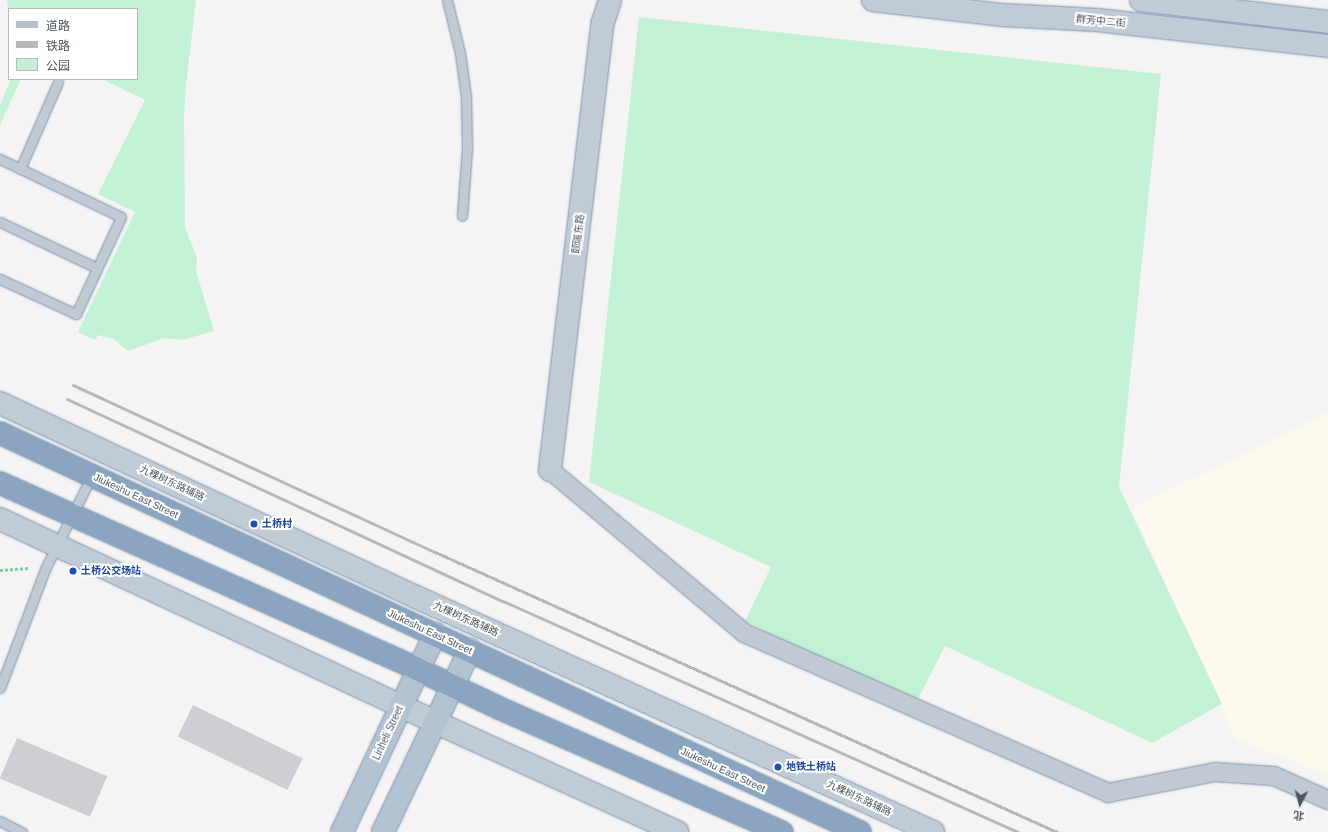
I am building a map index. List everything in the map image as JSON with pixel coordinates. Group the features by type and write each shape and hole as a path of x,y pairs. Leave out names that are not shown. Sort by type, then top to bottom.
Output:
{"highway":[{"name":"Jiukeshu East Street","path":"0,433 470,650 524,678 860,832"},
{"path":"0,483 782,832"}],"main road":[{"name":"Linheli Street","path":"342,832 417,669 435,634"},
{"path":"383,832 470,650"}],"street":[{"name":"颐瑞东路","path":"550,470 603,22 610,0"},
{"name":"群芳中二街","path":"873,0 1003,15 1097,20 1328,46"},
{"path":"1141,0 1328,22"},
{"name":"九棵树东路辅路","path":"0,403 408,593 933,832"},
{"path":"550,470 744,633 1108,793 1215,772 1274,776 1328,800"},
{"path":"0,518 435,722 677,832"}],"lane":[{"path":"447,0 460,53 466,96 467,149 462,216"},
{"path":"20,169 58,82"},
{"path":"0,160 121,217 76,314 0,279"},
{"path":"0,222 98,268"},
{"path":"0,688 46,567 70,515 92,475"},
{"path":"0,821 22,832"}],"path":[{"path":"0,570 46,567"}],"shaded area":[{"path":"1328,413 1328,775 1235,739 1132,508"}],"green space":[{"path":"7,0 196,0 186,85 184,117 185,227 197,258 196,271 214,331 182,340 164,338 128,351 114,339 98,335 95,340 78,332 135,212 98,194 145,100 104,80 138,80 138,8 8,8"},
{"path":"639,17 1161,74 1119,487 1222,704 1152,743 945,646 915,705 812,656 745,621 771,567 589,482"},
{"path":"11,80 21,80 0,125 0,105"}],"building":[{"path":"193,705 303,758 287,790 178,736"},
{"path":"17,738 107,776 90,817 0,779"}],"railway":[{"path":"73,385 435,552 1057,832"},
{"path":"67,399 503,601 1018,832"}],"place":[{"name":"土桥村","path":"254,524"},
{"name":"土桥公交场站","path":"73,571"},
{"name":"地铁土桥站","path":"778,767"}]}
